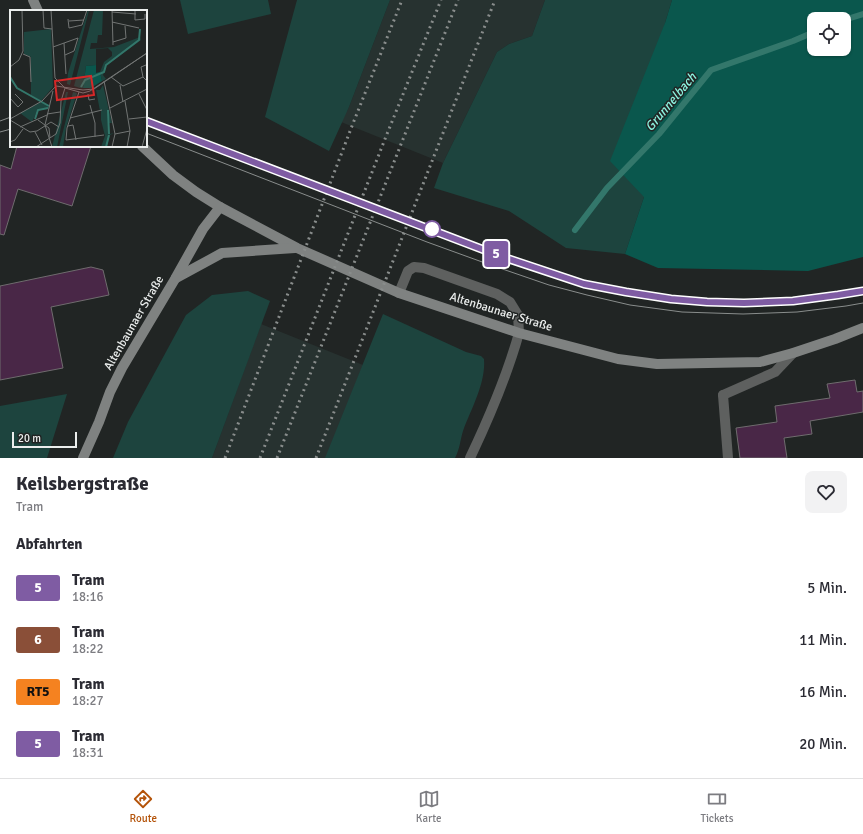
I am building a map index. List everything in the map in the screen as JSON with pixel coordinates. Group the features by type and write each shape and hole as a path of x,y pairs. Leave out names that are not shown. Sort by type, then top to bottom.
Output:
{"main road":[{"path":"32,0 37,10"},
{"name":"Altenbaunaer Straße","path":"143,147 184,184 220,207 297,248 399,293 519,333 618,359 657,364 760,362 835,340 863,328"},
{"name":"Altenbaunaer Straße","path":"83,458 110,392 122,368 203,229 220,207"},
{"path":"175,279 222,253 297,248"}],"street":[{"path":"399,293 408,271 414,267 424,268 497,294 510,302 518,315 519,333 514,350 487,420 470,458"},
{"name":"Altenbaunaer Straße","path":"728,458 723,395 775,372 794,353"}],"shaded area":[{"path":"390,0 545,0 532,36 509,44 497,52 443,163 341,122 349,107"},
{"path":"261,324 363,365 326,458 212,458"}],"green space":[{"path":"180,0 268,0 271,14 188,34"},
{"path":"297,0 390,0 349,107 329,151 265,117"},
{"path":"545,0 672,0 665,23 644,197 625,254 566,248 509,211 434,188 443,163 497,52 509,44 532,36"},
{"path":"672,0 863,0 863,257 808,271 658,268 625,254 644,197 610,161 665,23"},
{"path":"248,291 270,301 212,458 113,458 128,422 186,315 212,295"},
{"path":"383,314 466,352 481,356 484,359 483,377 463,431 455,458 325,458"},
{"path":"67,394 47,458 0,458 0,406"}],"building":[{"path":"17,147 91,147 72,206 18,189 4,235 0,234 0,165 11,169"},
{"path":"91,267 103,270 109,295 51,307 63,368 0,380 0,286"},
{"path":"855,380 857,392 863,391 863,412 810,421 812,434 784,438 787,458 740,458 736,428 777,422 775,406 830,398 827,384"}],"waterway":[{"name":"Grunnelbach","path":"851,18 863,14"},
{"name":"Grunnelbach","path":"575,230 607,188 659,134 711,70 807,35"}],"tram line":[{"path":"0,121 10,117"},
{"path":"147,121 500,256 584,284 671,299 744,303 793,301 863,291"},
{"name":"5","path":"147,121 500,256 584,284 671,299 744,303 793,301 863,291"},
{"path":"0,132 10,129"},
{"path":"147,133 427,242 549,285 587,295 630,305 682,312 743,314 797,312 863,303"}],"railway":[{"path":"225,458 352,126 402,0"},
{"path":"260,458 441,0"},
{"path":"277,458 458,0"},
{"path":"316,458 495,0"}]}
